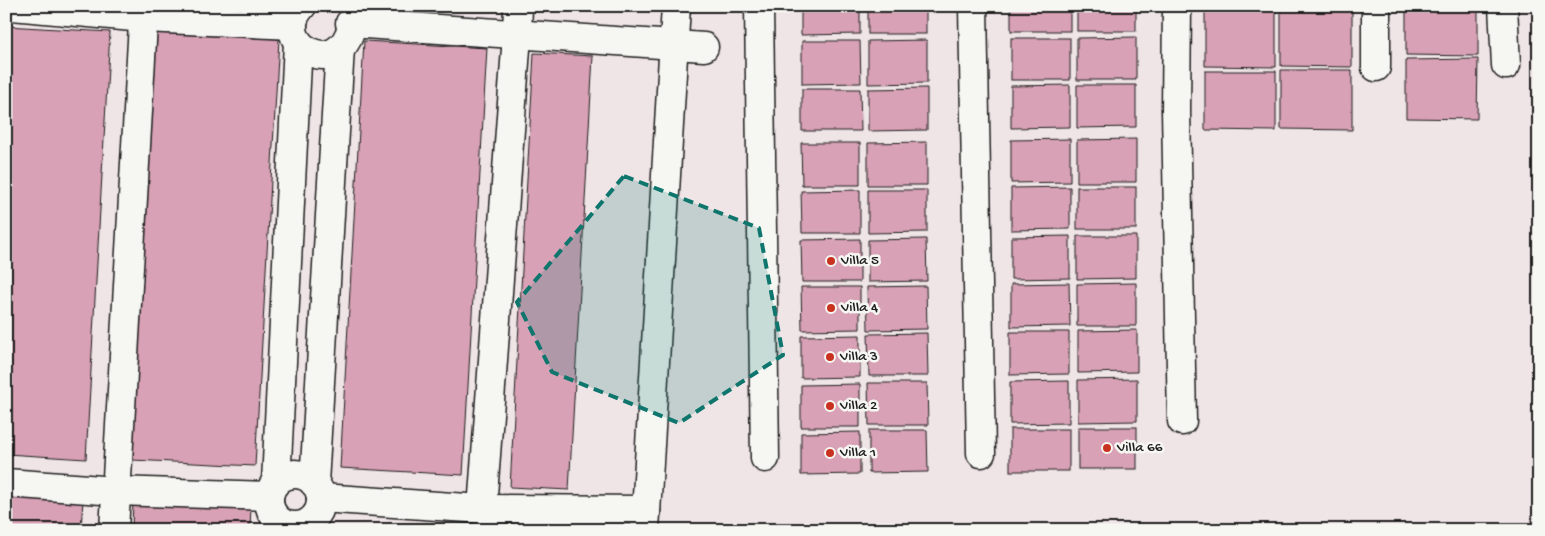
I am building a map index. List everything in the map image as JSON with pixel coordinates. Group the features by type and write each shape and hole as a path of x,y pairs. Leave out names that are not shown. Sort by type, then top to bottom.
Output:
{"street":[{"path":"12,6 299,18"},
{"path":"482,509 518,6"},
{"path":"314,508 482,509 646,520 676,6"},
{"path":"759,6 765,458"},
{"path":"973,6 981,453"},
{"path":"1176,6 1176,120 1182,421"},
{"path":"1376,6 1376,67"},
{"path":"1504,6 1506,65"},
{"path":"299,18 305,50 313,54 323,55 332,53 340,48 350,33 344,11 517,35 704,47"},
{"path":"114,530 144,12"},
{"path":"299,18 275,507 285,525 293,526 302,525 314,508 340,48"},
{"path":"275,507 283,477 299,475 307,478 314,508"},
{"path":"6,483 116,491 275,507"}],"highlighted area":[{"path":"624,176 759,228 783,355 679,423 552,372 517,302"}],"building":[{"path":"534,6 590,6 590,11 534,8"},
{"path":"801,6 860,6 860,34 801,35"},
{"path":"868,6 926,6 926,34 868,34"},
{"path":"1011,6 1070,6 1070,31 1011,31"},
{"path":"1077,6 1136,6 1136,31 1077,31"},
{"path":"1406,6 1478,6 1478,56 1406,55"},
{"path":"1205,7 1276,7 1276,67 1205,66"},
{"path":"1281,7 1352,7 1352,67 1281,66"},
{"path":"6,26 110,32 86,459 6,454"},
{"path":"156,33 279,39 255,466 132,460"},
{"path":"1136,37 1136,80 1077,80 1077,38"},
{"path":"1011,38 1070,38 1070,80 1011,80"},
{"path":"927,40 927,83 868,84 868,41"},
{"path":"364,41 487,48 463,475 340,468"},
{"path":"802,41 860,41 861,83 802,84"},
{"path":"534,53 593,56 569,490 510,487"},
{"path":"1478,59 1477,119 1406,118 1406,60"},
{"path":"1281,70 1352,70 1352,130 1281,129"},
{"path":"1205,71 1276,71 1276,131 1205,130"},
{"path":"1070,85 1070,127 1011,128 1011,86"},
{"path":"1077,85 1136,85 1136,127 1077,128"},
{"path":"927,88 927,130 868,131 868,89"},
{"path":"802,89 860,89 861,131 802,131"},
{"path":"1070,139 1070,182 1011,183 1011,140"},
{"path":"1136,139 1136,182 1077,182 1077,140"},
{"path":"927,142 927,185 868,185 868,143"},
{"path":"801,143 860,143 860,185 802,185"},
{"path":"1070,187 1070,229 1011,230 1011,188"},
{"path":"1077,187 1136,187 1136,229 1077,229"},
{"path":"860,190 860,233 802,233 801,191"},
{"path":"868,190 927,190 927,232 868,233"},
{"path":"1070,236 1070,278 1011,279 1011,237"},
{"path":"1077,236 1136,236 1136,278 1077,279"},
{"name":"Villa 5","path":"860,239 860,282 802,282 801,240"},
{"path":"926,239 927,281 868,282 868,240"},
{"path":"1069,283 1070,326 1011,327 1011,284"},
{"path":"1136,283 1136,326 1077,326 1077,284"},
{"path":"926,286 927,329 868,330 867,287"},
{"name":"Villa 4","path":"801,287 860,287 860,329 802,330"},
{"path":"1137,330 1137,372 1078,373 1078,331"},
{"path":"1010,332 1069,332 1069,374 1010,375"},
{"path":"927,333 928,376 869,376 868,334"},
{"name":"Villa 3","path":"860,335 860,377 801,378 801,336"},
{"path":"1137,379 1137,421 1078,422 1078,380"},
{"path":"1069,381 1069,423 1010,424 1010,382"},
{"path":"868,383 927,383 928,425 869,425"},
{"name":"Villa 2","path":"860,384 860,427 801,427 801,385"},
{"name":"Villa 66","path":"1078,427 1137,427 1137,469 1078,469"},
{"path":"1010,429 1069,429 1069,471 1010,471"},
{"path":"869,430 927,430 928,472 869,473"},
{"name":"Villa 1","path":"860,432 860,474 801,475 801,433"},
{"path":"6,497 83,500 81,530 6,530"},
{"path":"133,500 251,505 250,530 132,530"}],"place":[{"name":"Villa 5","path":"831,261"},
{"name":"Villa 4","path":"831,308"},
{"name":"Villa 3","path":"830,357"},
{"name":"Villa 2","path":"830,406"},
{"name":"Villa 66","path":"1107,448"},
{"name":"Villa 1","path":"830,453"}]}
